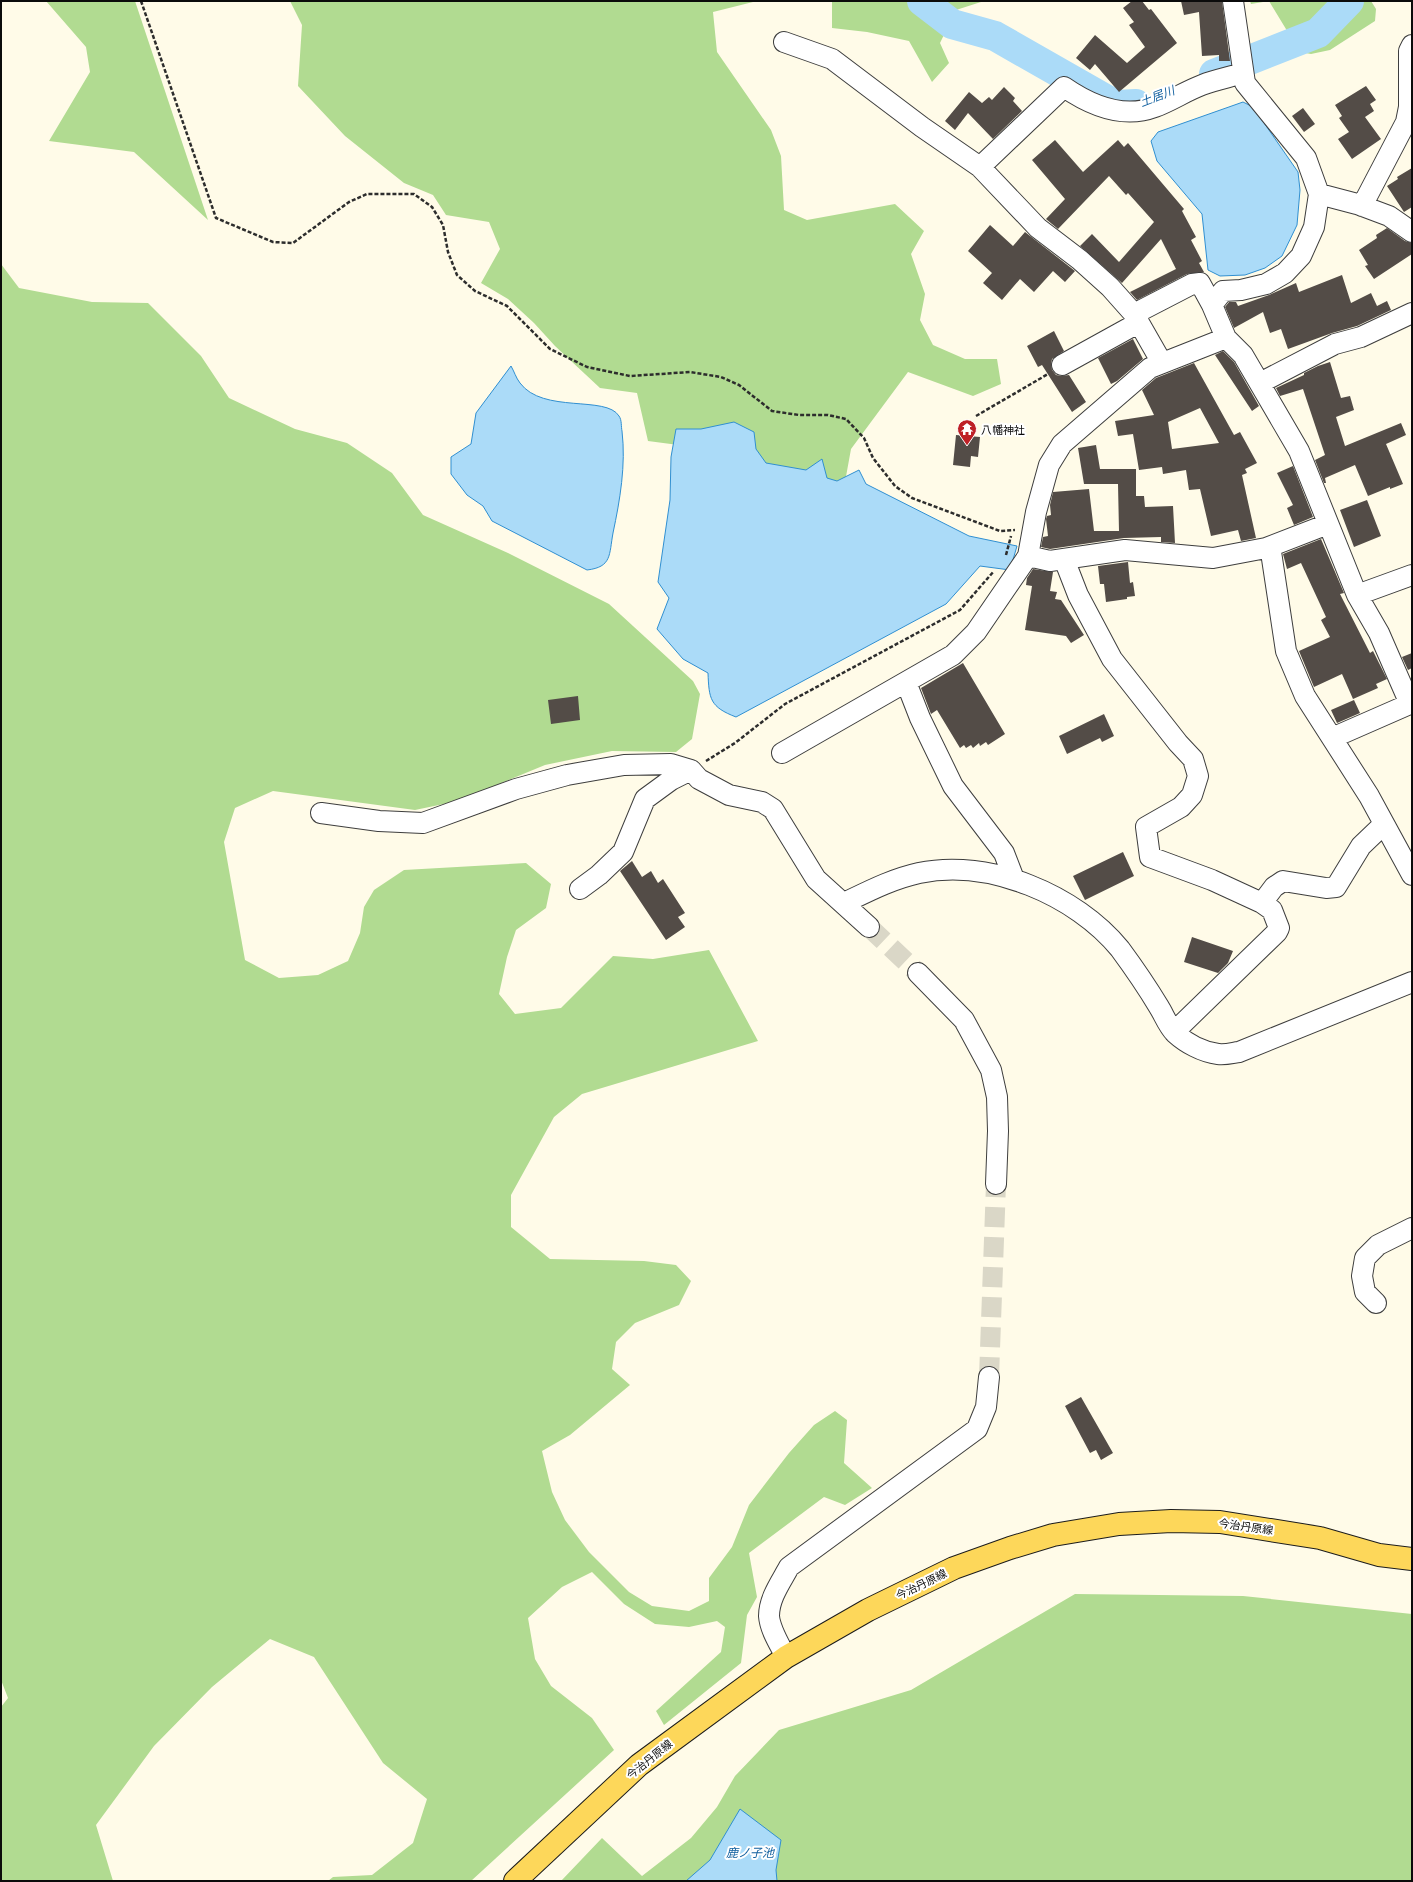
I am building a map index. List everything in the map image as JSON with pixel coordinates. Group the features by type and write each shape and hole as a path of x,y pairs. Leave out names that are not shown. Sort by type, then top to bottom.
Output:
{"main road":[{"name":"今治丹原線","path":"515,1881 639,1765 786,1657 868,1610 954,1568 1053,1535 1119,1524 1171,1521 1220,1522 1320,1538 1379,1555 1412,1559"}],"street":[{"path":"1212,305 1223,291 1241,290 1266,284 1285,273 1301,256 1314,227 1319,194 1306,158 1244,83 1233,1"},
{"path":"784,42 832,59 922,127 980,167 1038,228 1080,260 1105,283 1136,318 1162,363"},
{"path":"1362,206 1406,122 1409,107 1410,48"},
{"path":"980,167 1064,86 1076,95 1103,108 1125,112 1154,108 1202,85 1243,73"},
{"path":"1319,194 1362,206 1389,216 1412,232"},
{"path":"1062,365 1192,284 1200,283 1212,305 1226,338 1243,355 1299,451 1357,595 1379,633 1411,704 1332,738"},
{"path":"1260,383 1335,344 1361,337 1412,313"},
{"path":"782,753 953,655 976,632 1028,556 1049,465 1062,444 1150,368 1226,338"},
{"path":"1028,556 1050,561 1125,550 1213,558 1266,548 1328,524"},
{"path":"1266,548 1271,552 1286,651 1305,696 1369,796 1412,875"},
{"path":"1064,559 1078,595 1112,659 1178,743 1193,759 1195,765 1198,776 1192,796 1181,807 1146,827 1150,856 1212,880 1262,903 1272,910 1279,928 1277,932 1174,1032"},
{"path":"1357,595 1412,575"},
{"path":"906,682 920,718 953,786 1004,853 1014,879"},
{"path":"321,813 379,821 423,824 516,789 566,775 624,766 671,764 691,770 700,779 729,795 762,802 773,809 816,879 869,927"},
{"path":"580,889 599,875 623,852 645,799 671,780 691,770"},
{"path":"1262,903 1274,887 1283,881 1326,888 1336,887 1361,846 1384,824"},
{"path":"844,903 890,881 920,873 951,870 983,873 1014,879 1045,892 1074,907 1099,927 1120,949 1139,976 1174,1032 1193,1046 1218,1054 1239,1052 1412,982"},
{"path":"918,973 964,1020 991,1070 997,1097 998,1131 996,1184"},
{"path":"1376,1303 1365,1292 1362,1276 1365,1258 1378,1245 1412,1228"},
{"path":"786,1657 772,1628 769,1616 774,1592 789,1568 977,1429 986,1407 989,1377"}],"path":[{"path":"141,1 216,218 273,242 293,243 349,202 367,194 414,194 432,207 443,225 448,252 457,275 475,291 507,306 550,349 587,367 630,376 690,372 721,377 739,385 772,411 799,415 828,415 846,419 864,438 873,458 895,486 912,498 1000,531 1033,529"},
{"path":"976,416 1062,365"},
{"path":"1004,559 1014,530"},
{"path":"691,770 734,743 785,704 960,610 994,570"}],"green space":[{"path":"46,1 135,1 208,220 134,152 49,141 90,72 86,47"},
{"path":"290,1 757,1 713,12 717,52 771,130 781,156 784,210 807,220 895,204 924,231 911,254 925,294 920,320 933,345 965,359 997,359 1001,384 973,396 908,372 851,449 843,493 686,446 648,441 637,393 600,388 508,299 481,283 500,249 489,222 446,215 433,195 404,183 345,136 298,86 302,25"},
{"path":"832,1 995,1 981,2 956,10 940,43 949,63 932,82 909,41 867,32 832,28"},
{"path":"1250,1 1269,1 1251,4"},
{"path":"1269,1 1371,1 1376,9 1375,21 1330,50 1311,54 1295,51 1289,34"},
{"path":"1,264 19,288 92,302 148,303 201,356 229,398 295,429 347,443 392,473 423,515 508,553 609,604 693,681 700,694 692,739 676,752 612,751 545,765 458,801 415,810 273,791 235,808 224,842 245,960 279,978 318,975 348,961 360,933 364,907 374,890 404,870 526,863 551,884 546,908 516,930 507,957 499,994 515,1014 561,1008 613,956 653,959 709,950 758,1041 582,1094 554,1117 511,1195 511,1227 550,1259 644,1261 676,1265 691,1281 679,1305 635,1323 616,1342 612,1369 630,1385 570,1435 542,1451 552,1492 565,1520 589,1552 629,1592 652,1606 689,1611 709,1601 709,1578 732,1547 749,1505 789,1453 814,1425 835,1411 847,1420 844,1463 872,1488 845,1505 824,1497 749,1553 757,1597 747,1615 741,1663 664,1725 656,1711 721,1652 725,1627 717,1621 689,1627 655,1624 624,1604 592,1572 562,1587 528,1618 535,1659 551,1686 592,1718 614,1750 471,1881 328,1881 333,1877 372,1875 413,1843 427,1799 383,1763 314,1657 270,1639 212,1687 154,1746 96,1825 113,1881 1,1881 1,1707 8,1698 1,1680"},
{"path":"1075,1594 1243,1596 1412,1614 1412,1881 561,1881 602,1838 642,1876 691,1838 717,1807 735,1776 779,1730 911,1690"}],"water":[{"path":"1243,102 1253,107 1298,172 1300,190 1297,225 1282,256 1265,268 1245,275 1220,276 1208,270 1202,214 1157,161 1151,141 1158,132"},
{"path":"511,366 517,379 530,392 543,398 558,402 601,406 612,410 620,418 623,444 622,482 610,554 605,563 601,566 587,570 492,521 483,506 467,495 451,474 451,457 471,444 476,413"},
{"path":"734,422 754,432 756,449 766,463 806,470 822,459 827,478 837,481 859,470 866,484 969,536 1017,546 1010,570 980,566 946,604 736,717 721,710 716,706 710,696 708,673 683,659 657,629 669,598 658,582 670,500 671,457 676,429 701,429"},
{"name":"鹿ノ子池","path":"740,1809 781,1840 776,1870 777,1881 686,1881 710,1860"}],"building":[{"path":"1132,1 1142,1 1149,10 1151,9 1177,43 1119,92 1095,64 1090,70 1076,58 1095,35 1127,63 1145,47 1129,25 1134,22 1123,8"},
{"path":"1181,1 1222,1 1230,61 1219,61 1219,55 1202,56 1199,12 1184,15"},
{"path":"1366,86 1376,100 1370,104 1374,111 1365,117 1381,139 1352,159 1338,139 1349,132 1339,118 1342,116 1335,105"},
{"path":"1004,87 1015,98 1013,101 1022,111 993,139 968,113 955,130 945,121 969,92 982,103 989,97 992,100"},
{"path":"1303,108 1315,124 1304,132 1292,116"},
{"path":"1055,140 1083,172 1118,140 1124,147 1128,143 1184,209 1182,211 1196,237 1191,240 1202,261 1199,263 1204,272 1187,274 1137,300 1130,292 1176,269 1161,239 1122,283 1080,246 1092,234 1119,262 1154,222 1128,193 1126,195 1109,176 1058,229 1046,219 1065,199 1032,160"},
{"path":"1412,168 1412,207 1404,212 1387,186 1398,179 1397,177"},
{"path":"990,225 1013,246 1025,232 1075,271 1065,282 1053,271 1034,292 1020,279 1002,300 983,283 992,273 968,251"},
{"path":"1387,228 1405,241 1412,243 1412,254 1374,279 1365,266 1368,265 1359,250 1377,238 1376,235"},
{"path":"1342,275 1351,303 1371,293 1377,306 1387,301 1391,310 1357,326 1332,333 1288,349 1281,329 1270,333 1263,312 1234,328 1225,307 1229,302 1236,302 1238,306 1269,295 1296,283 1299,292"},
{"path":"1054,331 1064,351 1052,359 1052,370 1056,375 1069,375 1086,402 1072,412 1042,365 1038,367 1027,346"},
{"path":"1133,339 1143,359 1117,381 1111,384 1098,358"},
{"path":"1223,351 1234,362 1259,406 1252,411 1215,355"},
{"path":"1330,362 1341,398 1350,396 1354,410 1336,417 1345,446 1401,423 1406,435 1386,444 1403,484 1390,489 1390,487 1368,496 1355,465 1325,478 1326,483 1324,483 1315,460 1325,455 1303,389 1280,396 1276,388 1304,375 1304,373 1318,366"},
{"path":"1194,363 1234,435 1240,432 1257,463 1245,469 1247,473 1242,475 1256,538 1241,541 1238,530 1211,536 1200,489 1189,490 1186,470 1163,474 1162,467 1139,470 1133,434 1118,436 1115,421 1154,415 1142,390 1156,378","holes":["1200,408 1219,443 1172,449 1168,422"]},
{"name":"八幡神社","path":"956,435 980,437 978,457 971,456 970,467 953,465"},
{"path":"1096,445 1100,469 1136,469 1136,496 1144,496 1145,507 1173,506 1175,543 1161,542 1161,537 1124,538 1050,549 1041,547 1043,537 1048,536 1046,519 1047,516 1051,515 1050,505 1053,492 1089,489 1094,531 1119,531 1118,484 1084,484 1078,448"},
{"path":"1293,466 1313,517 1294,525 1287,508 1293,505 1277,473"},
{"path":"1367,500 1381,536 1354,547 1340,510"},
{"path":"1321,539 1344,593 1340,594 1370,653 1373,651 1387,679 1376,684 1378,688 1353,699 1342,674 1314,687 1299,651 1330,637 1321,620 1326,617 1301,563 1287,569 1283,554"},
{"path":"1128,562 1130,583 1133,582 1135,596 1127,597 1127,599 1106,602 1104,584 1100,584 1098,566"},
{"path":"1033,569 1053,572 1050,591 1057,592 1055,599 1061,600 1084,635 1071,643 1066,636 1025,630 1032,586 1026,585 1027,578"},
{"path":"1412,653 1412,668 1408,670 1402,657"},
{"path":"963,663 1005,734 988,745 986,742 980,746 979,743 973,748 971,745 966,748 964,745 960,748 937,710 931,714 921,688"},
{"path":"578,696 580,720 551,724 548,700"},
{"path":"1354,700 1360,713 1337,723 1331,710"},
{"path":"1104,714 1114,736 1102,742 1100,738 1067,754 1059,736"},
{"path":"1123,852 1134,876 1085,900 1073,876"},
{"path":"632,861 642,877 651,871 658,883 663,879 685,913 678,917 685,927 666,940 620,871"},
{"path":"1192,937 1233,951 1228,963 1218,973 1184,962"},
{"path":"1081,1397 1113,1453 1101,1460 1096,1450 1090,1453 1065,1406"}],"waterway":[{"name":"土居川","path":"922,1 952,24 995,36 1116,105 1136,104"},
{"name":"土居川","path":"1214,74 1318,33 1349,1"}],"tunnel":[{"path":"869,927 918,973"},
{"path":"989,1377 996,1184"}],"place":[{"name":"八幡神社","path":"967,446"}]}
